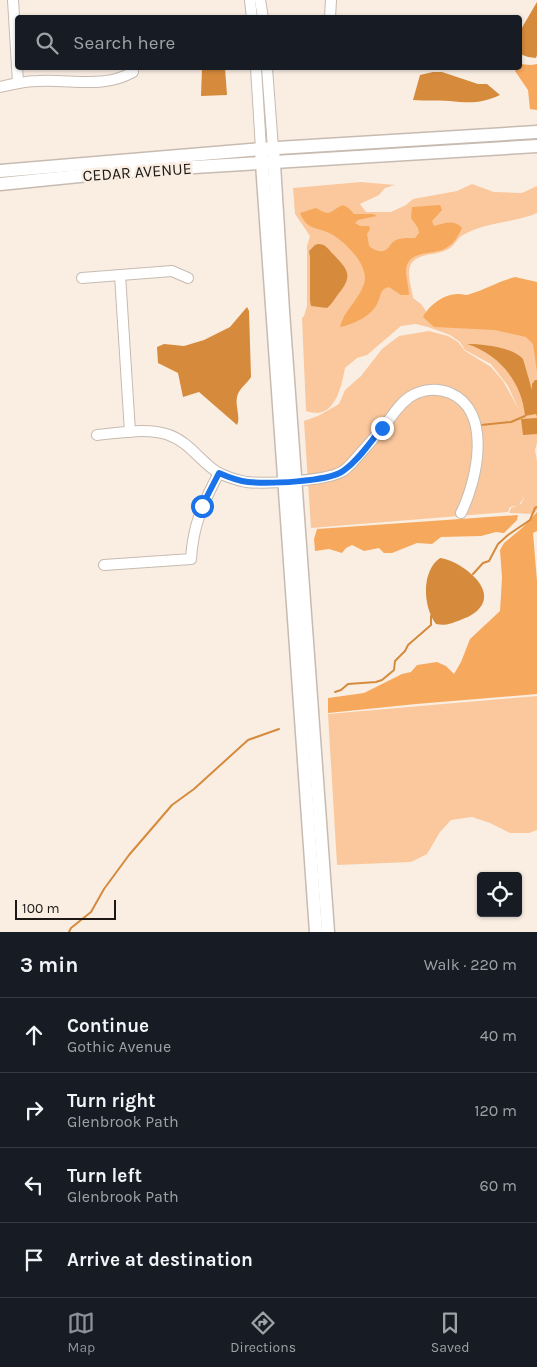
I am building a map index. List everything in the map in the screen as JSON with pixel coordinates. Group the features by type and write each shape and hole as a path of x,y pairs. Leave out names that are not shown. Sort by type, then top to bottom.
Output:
{"main road":[{"name":"CEDAR AVENUE","path":"0,171 267,148 537,132"},
{"name":"CEDAR AVENUE","path":"0,184 129,171 537,146"},
{"path":"267,148 290,481 316,932"},
{"path":"290,481 328,932"}],"street":[{"path":"13,0 15,33"},
{"path":"250,0 252,15"},
{"path":"260,0 262,15"},
{"path":"330,15 331,0"},
{"path":"17,70 18,83"},
{"path":"256,70 267,148"},
{"path":"267,70 267,148"},
{"path":"0,87 37,81 104,82 121,79 133,72"},
{"path":"82,278 172,271 188,278"},
{"path":"120,275 130,432"},
{"path":"97,434 152,432 170,435 185,444 219,473 247,482 319,479 342,472 398,408 412,395 432,389 443,390 461,400 473,417 475,425 477,448 476,473 462,513"},
{"path":"104,565 191,559 198,514 219,473"}],"shaded area":[{"path":"537,2 536,58 522,55 522,28"},
{"path":"522,64 537,64 537,110 530,109 528,90 515,71 522,70"},
{"path":"202,70 225,70 227,95 201,96"},
{"path":"442,72 478,84 487,84 500,95 475,102 413,100 420,75"},
{"path":"361,182 395,185 385,188 379,195 360,204 366,212 391,212 406,205 413,199 457,191 472,184 494,192 522,193 537,186 537,213 481,227 461,236 452,247 415,260 411,264 409,272 413,298 421,304 428,314 516,332 532,338 537,347 537,443 535,450 537,461 537,510 534,514 509,513 511,508 518,505 510,507 508,512 311,528 304,421 318,416 339,404 345,390 361,376 382,349 399,336 429,331 448,336 458,342 465,351 491,367 503,381 518,408 508,386 491,364 465,350 460,342 450,335 416,324 401,326 367,355 357,358 345,368 338,395 330,407 318,413 306,411 302,318 307,306 307,246 310,236 295,214 293,188"},
{"path":"343,205 354,214 373,214 377,216 358,220 355,223 360,226 369,226 370,229 367,234 369,246 375,250 382,251 397,240 415,238 419,233 411,218 412,207 440,205 442,210 432,221 434,226 449,222 459,225 462,228 455,240 444,249 421,254 410,260 406,271 409,295 401,295 389,287 386,288 382,291 372,311 351,324 340,327 345,315 362,290 365,277 364,270 350,249 328,232 310,226 300,213 316,208 328,213"},
{"path":"318,244 328,249 347,272 344,287 327,308 311,306 310,301 309,251"},
{"path":"515,277 537,282 537,372 533,344 526,337 495,330 434,327 423,317 433,304 448,295 468,295"},
{"path":"247,307 249,311 251,377 239,391 237,397 237,425 199,392 183,397 178,373 158,363 157,347 164,344 184,346 204,340 230,327"},
{"path":"467,344 505,349 523,359 532,390 532,384 537,380 537,417 536,414 525,416 523,404 514,381 499,362 479,349"},
{"path":"537,418 537,434 523,435 521,419"},
{"path":"537,512 537,531 533,533 537,581 537,694 328,713 328,698 364,693 402,674 411,672 417,665 437,662 446,666 454,674 470,639 500,611 502,578 500,550 504,543"},
{"path":"518,515 517,520 504,533 496,532 481,536 441,537 432,544 417,543 392,553 384,553 379,548 364,551 352,545 342,553 329,549 315,551 314,539 317,529"},
{"path":"440,558 457,564 466,570 481,585 484,593 483,602 476,612 468,617 445,625 436,624 432,617 428,608 426,590 430,571"},
{"path":"537,696 537,830 529,833 510,833 472,817 451,820 440,832 427,854 411,862 337,865 328,714"}],"waterway":[{"path":"481,425 511,422 525,416"},
{"path":"473,574 483,563 489,561 498,544 530,520 537,507"},
{"path":"335,692 348,684 382,680 394,670 395,661 408,645 431,625 431,616"},
{"path":"69,932 71,928 91,912 104,889 129,855 172,805 194,789 248,740 279,729"}],"route":[{"path":"202,506 219,473 247,482 263,482 319,479 342,472 365,449 382,428"}]}
